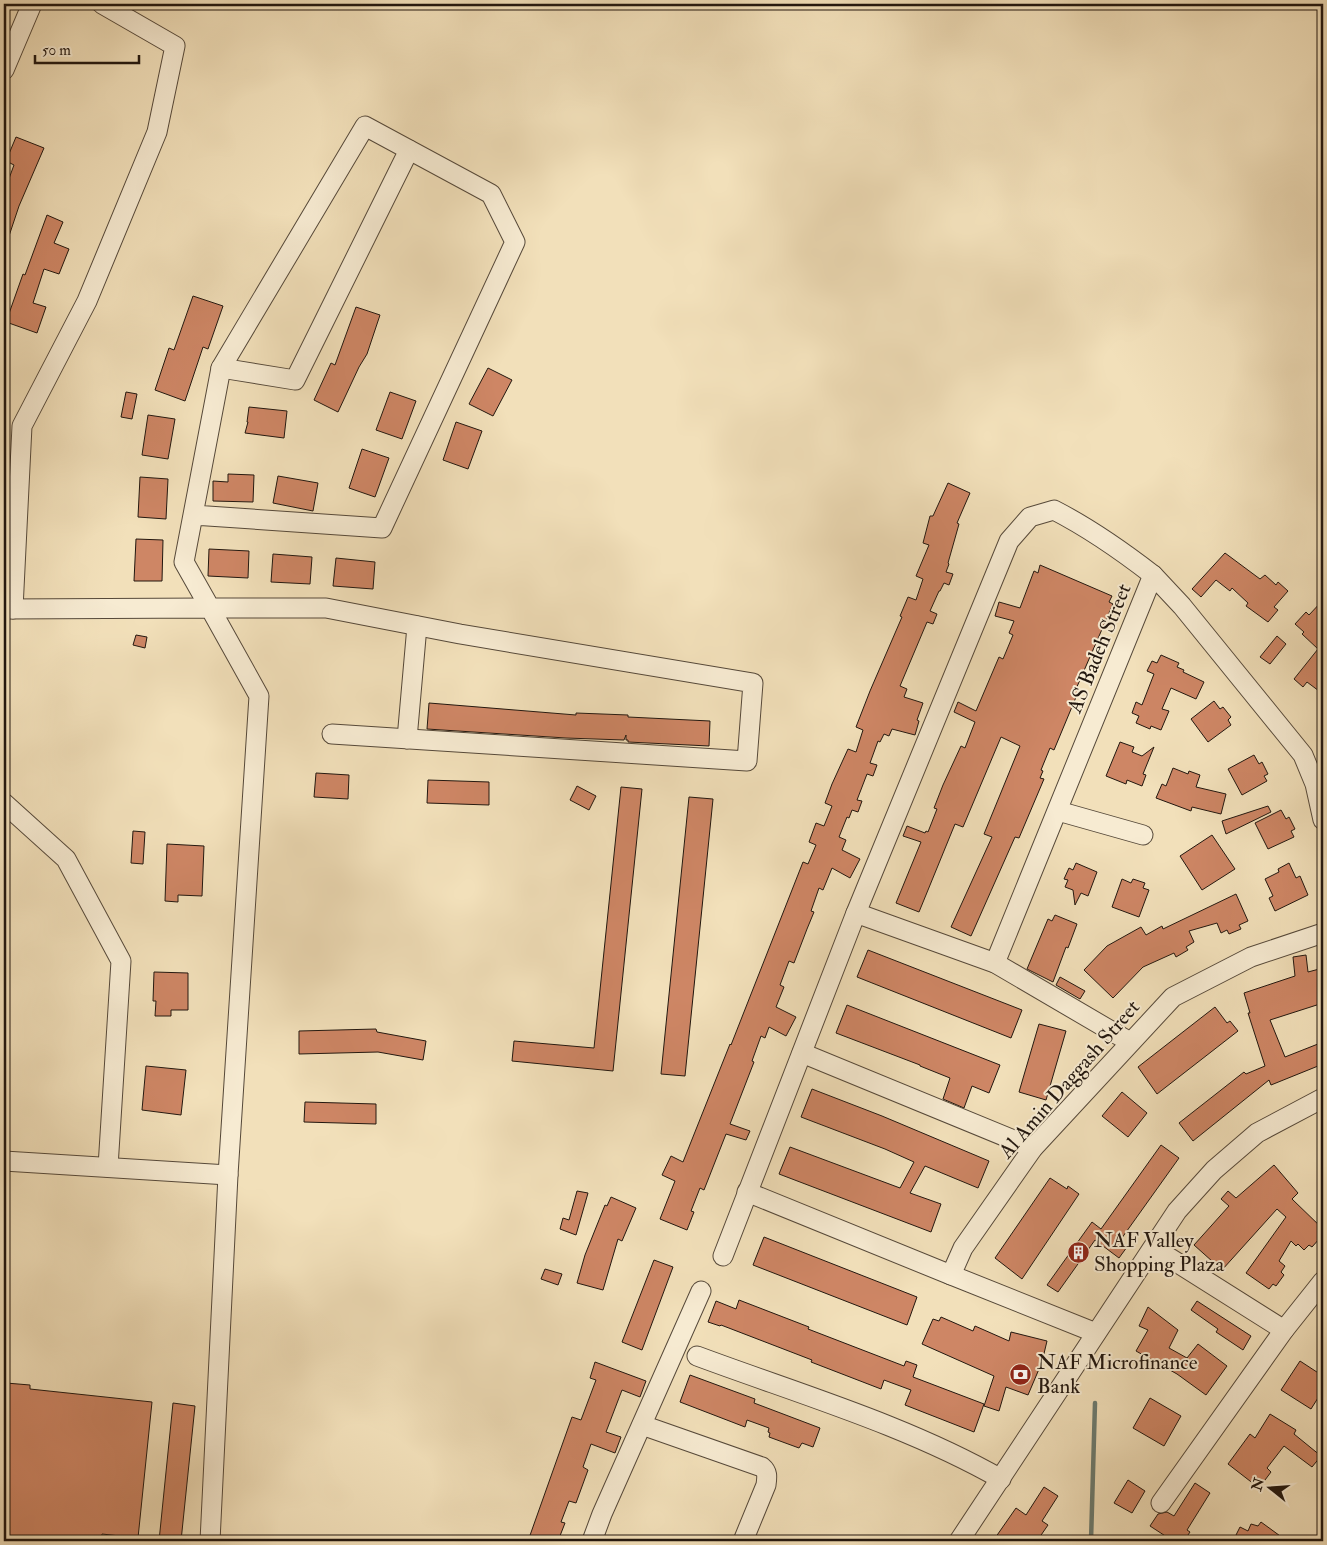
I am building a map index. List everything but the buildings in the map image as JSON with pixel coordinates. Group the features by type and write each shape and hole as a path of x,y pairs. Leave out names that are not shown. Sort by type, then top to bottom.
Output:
{"street":[{"path":"4,70 32,4"},
{"path":"102,4 175,46 157,132 87,300 22,426 9,609 326,608 417,626 752,683 747,761 332,734"},
{"path":"193,515 382,528 514,242 491,194 365,126 221,368 184,562 259,696 228,1175 210,1541"},
{"path":"221,368 296,380 409,150"},
{"path":"723,1256 856,913 1009,541 1030,517 1054,510 1125,553 1153,575"},
{"name":"AS Badeh Street","path":"994,963 1058,811 1153,575 1182,606 1303,755 1319,783 1323,820"},
{"path":"408,739 417,626"},
{"path":"4,803 66,859 121,961 108,1167"},
{"path":"1058,811 1143,835"},
{"path":"856,913 994,963 1130,1042"},
{"name":"Al Amin Daggash Street","path":"951,1275 963,1248 1033,1148 1173,997 1250,957 1323,933"},
{"path":"802,1053 1033,1148"},
{"path":"959,1541 1177,1211 1214,1170 1257,1133 1323,1098"},
{"path":"4,1161 228,1175"},
{"path":"747,1192 1096,1333"},
{"path":"1154,1248 1284,1330"},
{"path":"1161,1503 1284,1330 1323,1281"},
{"path":"592,1541 602,1514 701,1291"},
{"path":"697,1356 910,1434 1001,1479"},
{"path":"642,1425 766,1470 766,1484 743,1541"}],"waterway":[{"path":"1091,1541 1095,1403"}],"place":[{"name":"NAF Valley Shopping Plaza","path":"1078,1252"},
{"name":"NAF Microfinance Bank","path":"1021,1374"}]}
